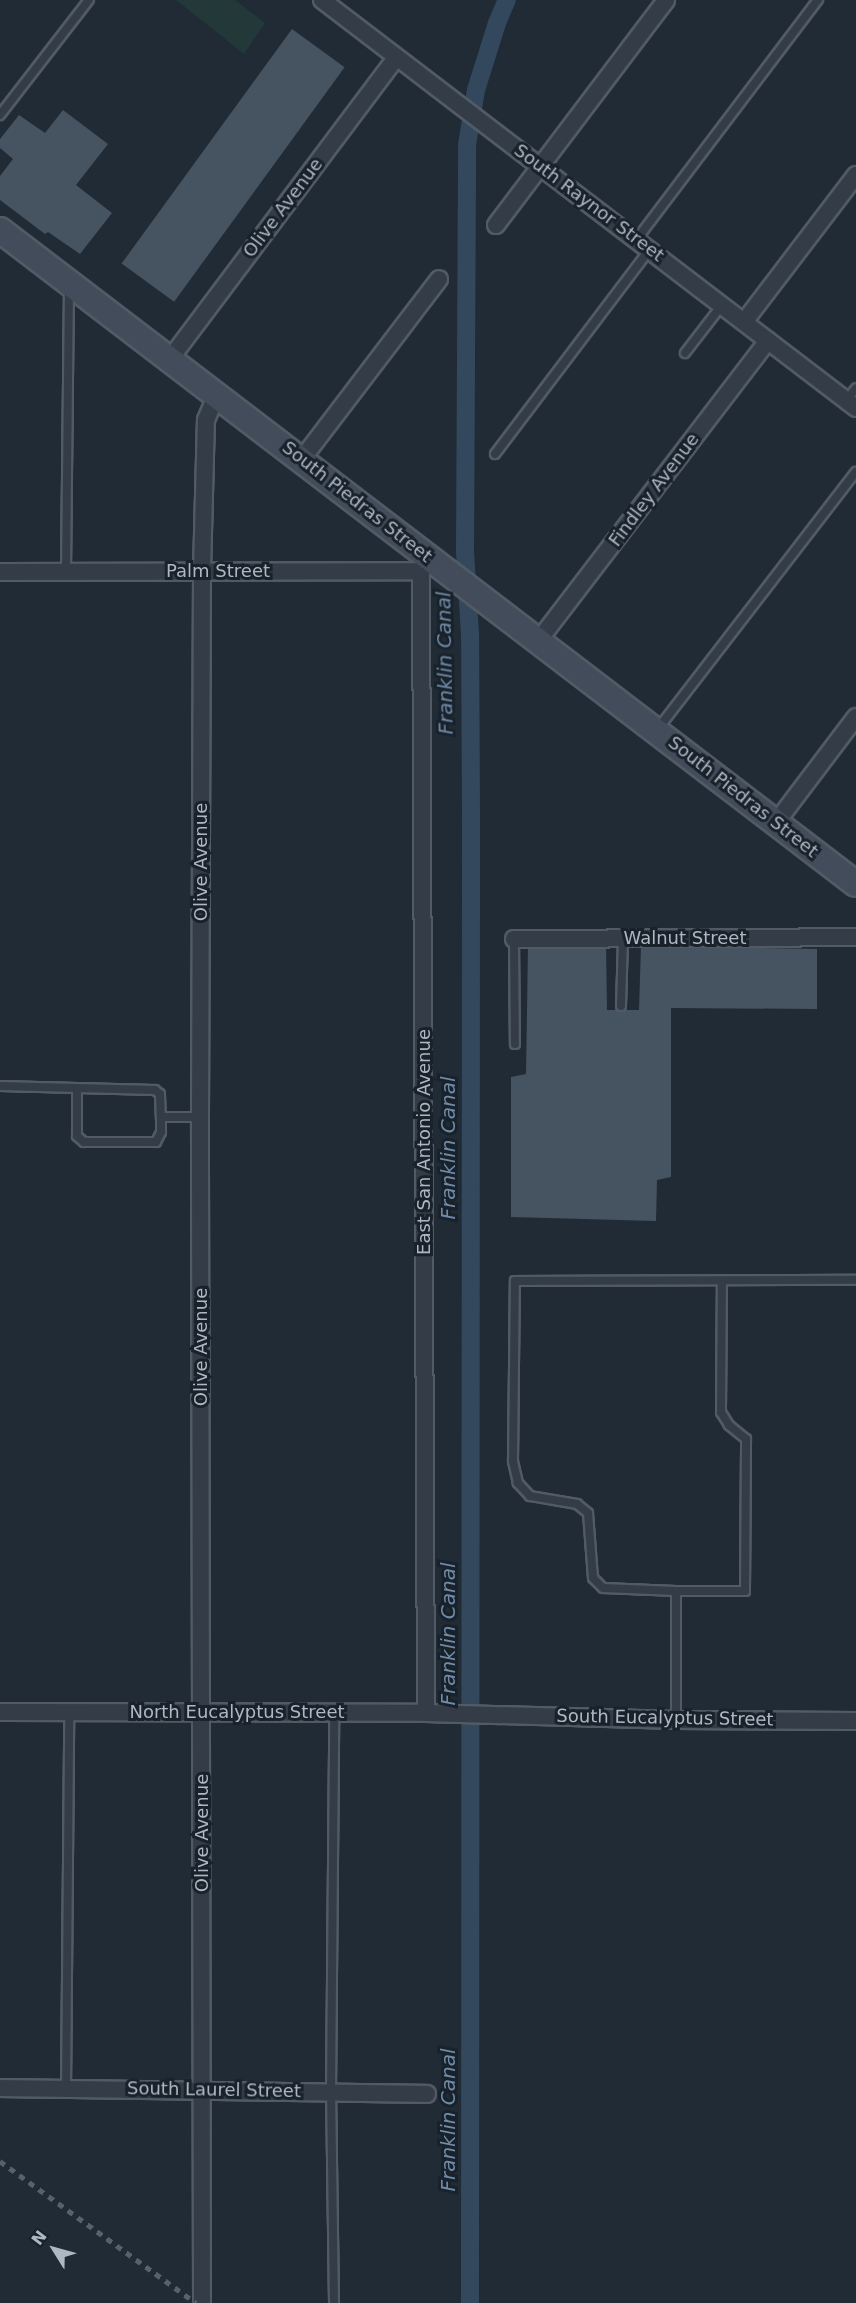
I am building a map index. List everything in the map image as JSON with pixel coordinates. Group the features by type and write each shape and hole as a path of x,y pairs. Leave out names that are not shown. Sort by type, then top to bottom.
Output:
{"main road":[{"name":"South Piedras Street","path":"1,232 302,459 426,565 450,573 856,884"}],"street":[{"name":"South Raynor Street","path":"322,0 744,322 853,399"},
{"path":"496,225 666,0"},
{"name":"Olive Avenue","path":"170,359 396,58"},
{"path":"744,322 856,175"},
{"path":"302,459 439,279"},
{"name":"Findley Avenue","path":"539,640 768,340"},
{"name":"Olive Avenue","path":"202,2303 200,1117 202,571 206,420 217,394"},
{"name":"Palm Street","path":"0,572 202,571 426,565"},
{"name":"East San Antonio Avenue","path":"426,565 426,1713"},
{"path":"775,824 856,717"},
{"name":"Walnut Street","path":"514,939 856,937"},
{"name":"North Eucalyptus Street","path":"0,1712 473,1714"},
{"name":"South Eucalyptus Street","path":"473,1714 676,1720 856,1721"},
{"name":"South Laurel Street","path":"0,2088 202,2089 427,2094"}],"lane":[{"path":"0,115 89,0"},
{"path":"495,454 818,0"},
{"path":"66,572 69,282"},
{"path":"685,353 722,304"},
{"path":"657,730 856,472"},
{"path":"621,1006 623,938"},
{"path":"514,939 515,1044"},
{"path":"0,1086 77,1088 154,1090 160,1095 161,1117 161,1132 156,1142 84,1142 77,1136 77,1088"},
{"path":"161,1117 200,1117"},
{"path":"722,1281 721,1412 729,1425 746,1439 745,1591 603,1588 593,1578 588,1513 577,1504 530,1496 518,1483 513,1461 515,1281 856,1280"},
{"path":"676,1591 676,1720"},
{"path":"66,2088 69,1712"},
{"path":"334,1713 332,2092 334,2303"}],"green space":[{"path":"176,0 235,0 265,23 244,54"}],"building":[{"path":"292,29 345,67 174,302 122,264"},
{"path":"63,110 108,144 76,185 112,213 80,254 48,232 45,234 0,200 0,176 13,159 0,148 0,139 19,115 45,133"},
{"path":"606,945 607,1010 639,1010 641,946 817,949 817,1009 671,1008 671,1177 657,1180 656,1221 511,1217 511,1077 526,1074 528,946"}],"waterway":[{"name":"Franklin Canal","path":"470,2303 471,812 470,635 465,551 467,145 476,90 497,23 507,0"}],"railway":[{"path":"0,2161 196,2303"}]}
